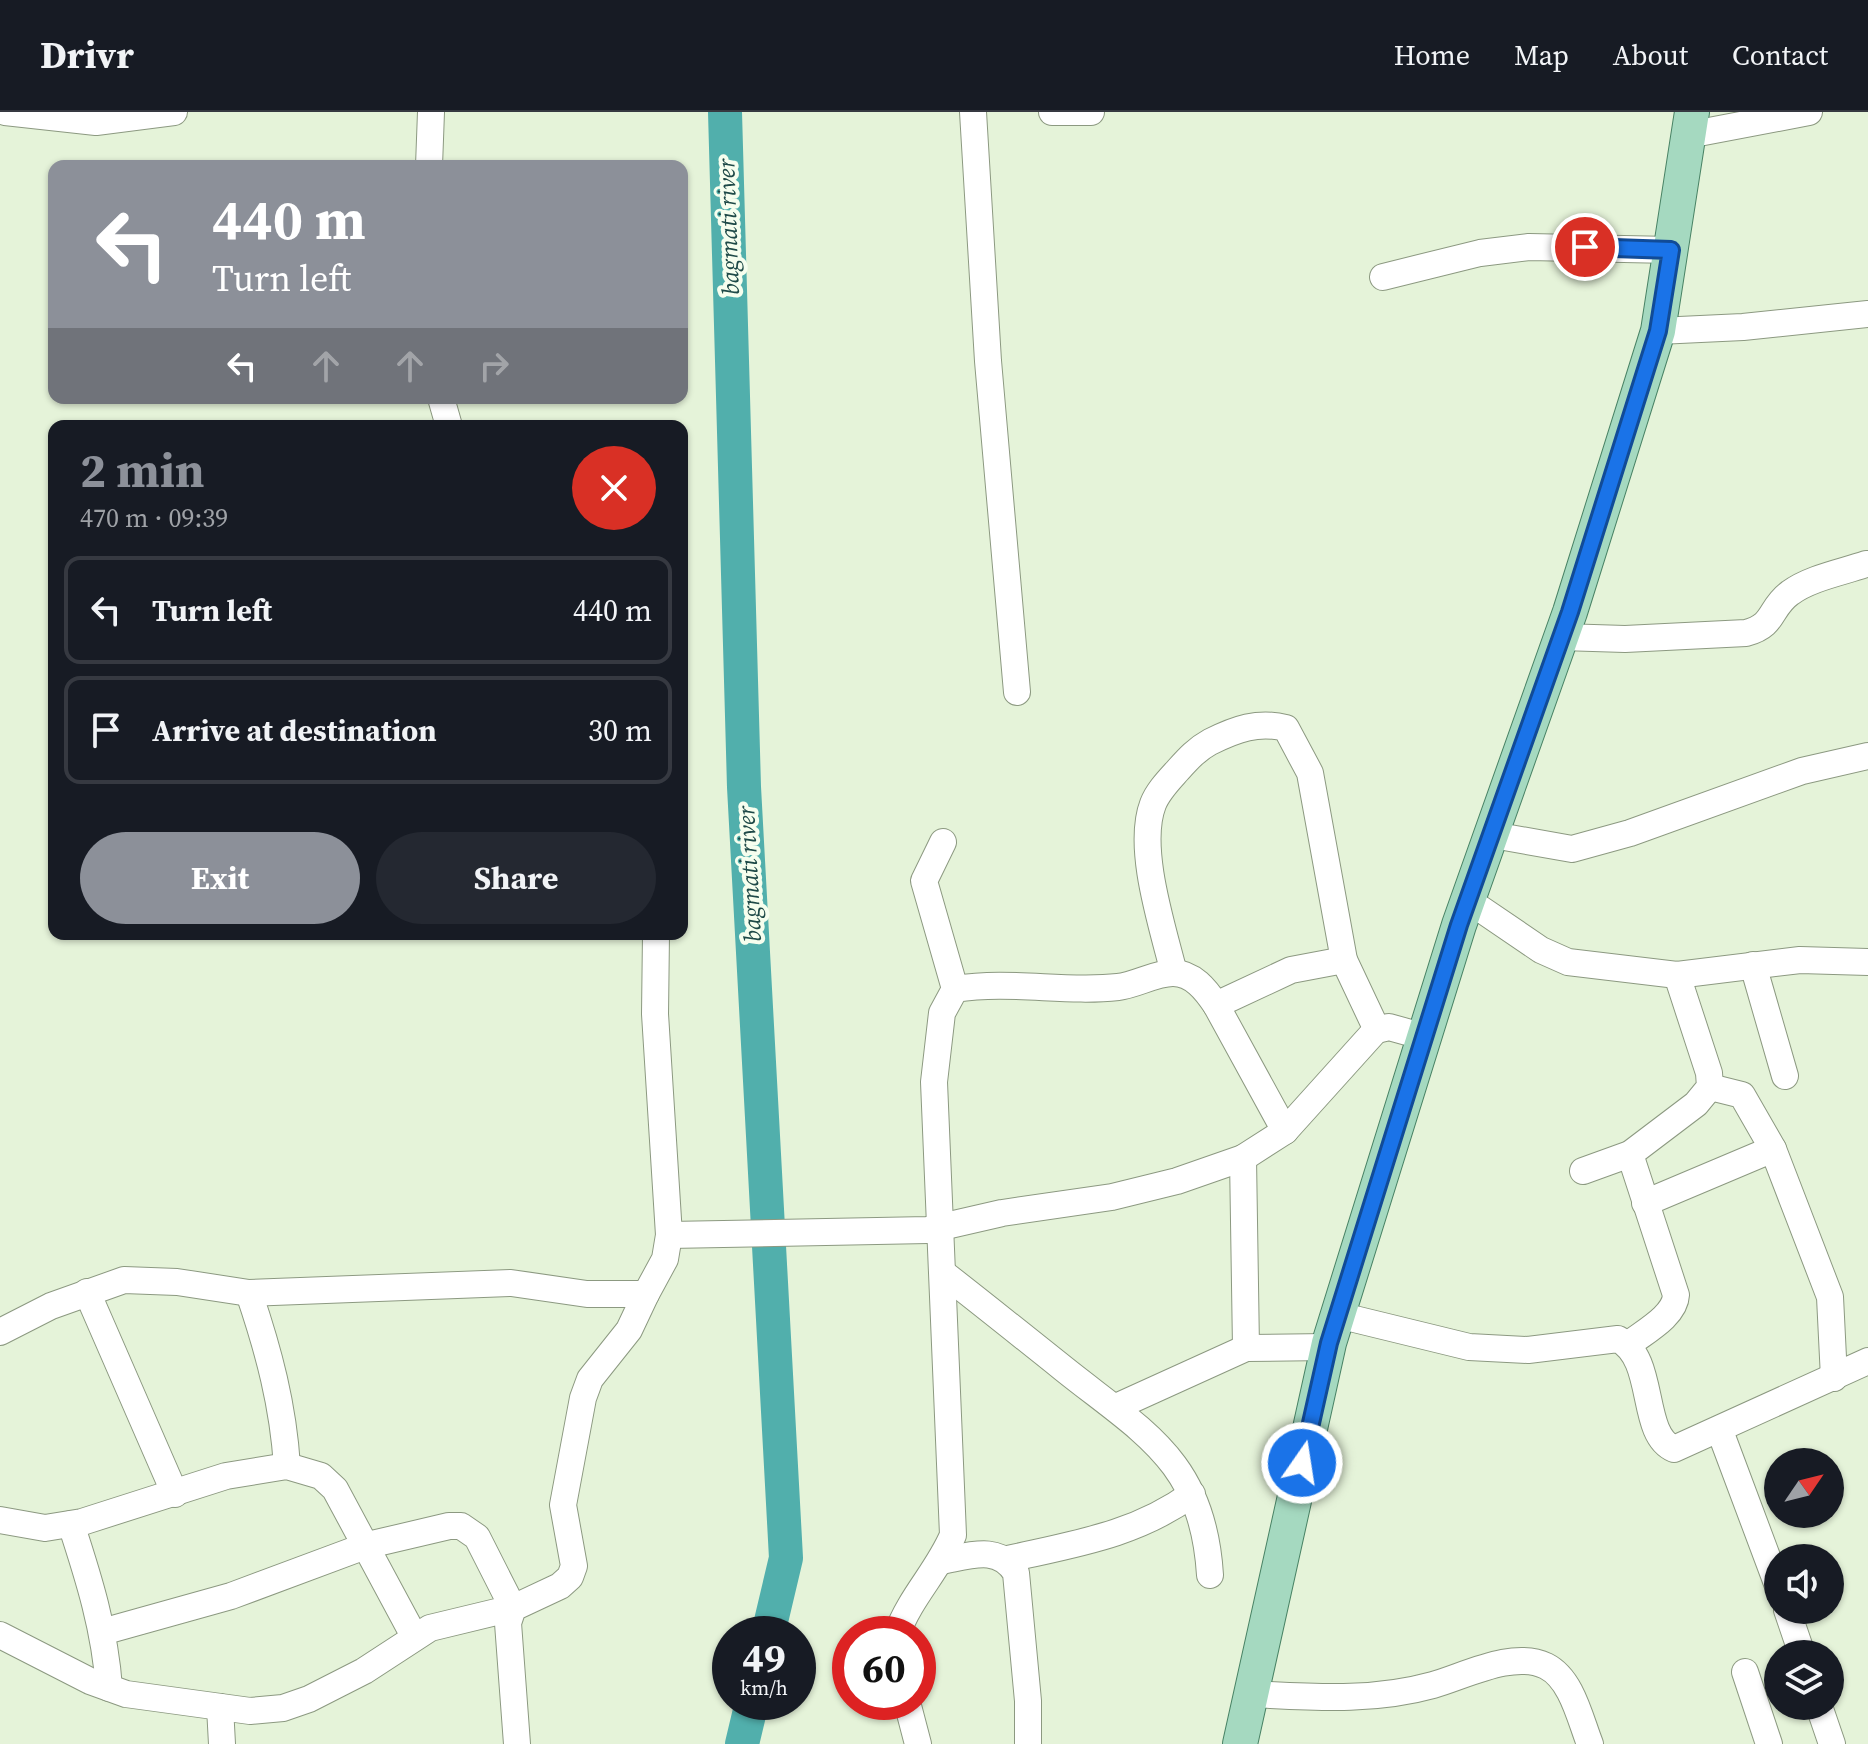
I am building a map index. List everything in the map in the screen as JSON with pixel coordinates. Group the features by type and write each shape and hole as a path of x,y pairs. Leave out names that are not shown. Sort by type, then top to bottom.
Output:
{"main road":[{"path":"1240,1744 1328,1347 1469,901 1561,637 1658,331 1690,124"}],"street":[{"path":"5,112 96,122 174,112"},
{"path":"429,160 431,112"},
{"path":"973,112 988,361 1017,692"},
{"path":"1052,112 1086,112"},
{"path":"1690,124 1809,112"},
{"path":"1383,277 1480,253 1529,247 1671,250"},
{"path":"1658,331 1743,327 1868,314"},
{"path":"1561,637 1625,639 1746,633 1761,629 1770,622 1775,609 1793,590 1866,564"},
{"path":"1174,973 1155,891 1147,833 1153,804 1165,785 1201,747 1245,726 1269,724 1286,728 1310,773 1344,960 1377,1030"},
{"path":"1493,835 1572,849 1630,833 1802,771 1868,756"},
{"path":"904,1616 911,1600 941,1561 953,1535 943,1273 935,1228 934,1082 942,1013 955,989 924,881 943,842"},
{"path":"1469,901 1541,950 1568,962 1677,975 1800,960 1868,962"},
{"path":"0,1635 126,1694 250,1711 283,1708 309,1699 364,1671 430,1628 513,1608 560,1586 570,1577 574,1566 573,1550 563,1505 583,1398 590,1379 629,1330 665,1259 669,1235 655,1014 656,940"},
{"path":"1216,1005 1291,970 1344,960"},
{"path":"1753,965 1785,1076"},
{"path":"955,989 1023,984 1117,987 1174,973 1204,986 1285,1131"},
{"path":"1583,1171 1630,1154 1696,1104 1710,1087 1709,1073 1677,975"},
{"path":"669,1235 935,1228 1002,1213 1112,1197 1177,1181 1243,1158 1285,1131 1377,1030 1389,1027 1425,1037"},
{"path":"1710,1087 1742,1095 1773,1149 1830,1297 1834,1378"},
{"path":"1645,1203 1773,1149"},
{"path":"1629,1344 1675,1305 1676,1295 1630,1154"},
{"path":"1243,1158 1246,1348"},
{"path":"943,1273 1156,1440 1192,1494 1208,1541 1210,1575"},
{"path":"0,1332 87,1292 124,1280 177,1282 249,1293 511,1283 587,1294 646,1294"},
{"path":"87,1292 175,1494"},
{"path":"249,1293 274,1367 284,1416 287,1466"},
{"path":"1338,1315 1469,1347 1528,1350 1618,1339 1629,1344 1637,1357 1665,1446 1684,1447 1868,1361"},
{"path":"1116,1407 1246,1348 1328,1347"},
{"path":"1720,1431 1764,1549"},
{"path":"0,1520 45,1528 71,1524 226,1476 287,1466 321,1476 335,1489 368,1545 414,1636"},
{"path":"941,1561 992,1553 1008,1559 1126,1531 1162,1515 1192,1494"},
{"path":"71,1524 102,1632 109,1688"},
{"path":"102,1632 231,1596 368,1545 438,1527 469,1529 513,1608 508,1623 517,1744"},
{"path":"1008,1559 1016,1573 1028,1701 1028,1744"},
{"path":"1251,1694 1345,1700 1392,1695 1436,1685 1482,1667 1540,1664 1563,1680 1590,1744"},
{"path":"1745,1672 1769,1744"},
{"path":"220,1707 222,1744"},
{"path":"912,1720 918,1744"},
{"path":"1824,1720 1832,1744"}],"waterway":[{"name":"bagmati river","path":"725,112 744,787 786,1558 772,1616"},
{"name":"bagmati river","path":"742,1744 748,1720"}],"route":[{"path":"1302,1463 1329,1343 1459,925 1570,612 1658,331 1671,250 1585,247"}]}
